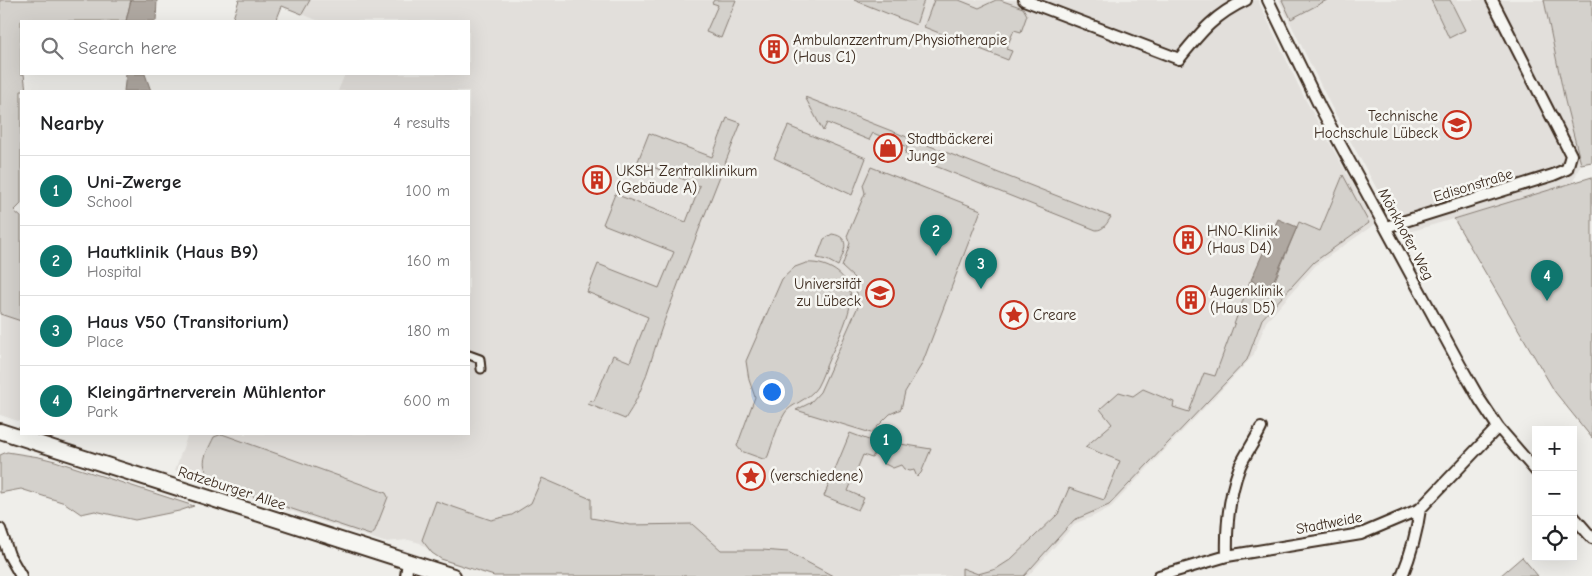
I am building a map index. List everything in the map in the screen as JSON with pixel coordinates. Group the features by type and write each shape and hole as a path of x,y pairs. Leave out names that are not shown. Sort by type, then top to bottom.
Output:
{"main road":[{"name":"Ratzeburger Allee","path":"0,431 29,437 407,569 453,576"}],"street":[{"path":"1024,0 1179,59 1196,38 1218,16 1246,0"},
{"name":"Mönkhofer Weg","path":"1268,0 1320,107 1480,400 1498,427 1532,466"},
{"name":"Edisonstraße","path":"1386,228 1568,169 1571,155 1492,0"},
{"path":"470,355 480,359 480,369"},
{"name":"Stadtweide","path":"1160,576 1227,556 1361,534 1404,517 1420,509 1498,427"},
{"path":"1227,556 1226,531 1228,512 1236,481 1240,466 1261,428"},
{"path":"1402,576 1410,556 1420,509"},
{"path":"1577,521 1592,538"},
{"path":"0,529 9,555 21,576"}],"shaded area":[{"path":"0,0 131,0 126,20 20,20 20,75 24,75 26,90 20,90 20,205 14,211 20,216 20,321 0,314"},
{"path":"131,0 157,0 156,20 126,20"},
{"path":"239,0 310,0 302,14 282,6 276,20 232,20"},
{"name":"Universität zu Lübeck","path":"310,0 1258,0 1304,97 1375,224 1316,265 1266,322 1253,356 1111,507 1076,523 1028,576 491,576 441,560 420,543 409,540 384,542 269,504 175,470 188,435 470,435 470,90 338,90 345,75 470,75 470,20 317,20 302,14"},
{"path":"714,0 736,0 721,38 706,32 718,5 712,3"},
{"path":"854,0 924,0 916,25"},
{"path":"934,0 959,0 979,8 1000,0 1023,8 1027,15 1021,32 1014,30 1006,49 1012,51 1008,60 924,27"},
{"name":"Technische Hochschule Lübeck","path":"1279,0 1544,0 1565,101 1581,164 1572,184 1402,234 1331,106"},
{"path":"1282,0 1327,0 1291,19"},
{"path":"1431,0 1450,0 1465,30 1449,38"},
{"path":"1544,0 1592,0 1592,162 1581,164 1565,101"},
{"path":"126,75 145,75 151,90 124,90"},
{"path":"805,97 1111,217 1107,224 1096,230 905,154 907,147 873,133 869,140 827,123 823,131"},
{"path":"727,118 741,123 681,276 632,409 625,419 588,404 590,400 594,401 613,355 630,362 648,317 587,292 598,264 659,288 674,252 603,224 615,194 686,222 700,186 638,161 649,133 712,157"},
{"path":"788,126 866,158 852,195 774,158"},
{"path":"871,167 981,210 922,364 905,392 901,409 890,414 871,433 796,410 810,403 820,392 859,304 854,278 842,267 850,243 847,236 865,193 863,185"},
{"path":"1343,175 1369,223 1314,262 1262,319 1247,360 1109,505 1074,520 1024,576 962,576 962,568 978,574 996,569 1010,560 1058,514 1069,488 1104,500 1120,461 1085,447 1112,424 1100,409 1119,392 1133,396 1143,389 1174,402 1173,407 1189,412 1204,373 1215,376 1250,281 1271,290 1299,222 1320,231"},
{"path":"1592,177 1592,438 1555,392 1454,219"},
{"path":"1278,219 1297,227 1270,289 1251,280"},
{"path":"832,234 842,239 845,247 838,266 827,260 817,258 824,239"},
{"path":"806,263 824,265 839,274 849,288 851,296 850,306 841,333 817,387 813,392 787,410 777,429 768,456 766,459 763,459 741,451 737,446 755,397 749,380 746,361 782,279 795,267"},
{"path":"0,314 20,321 20,422 0,415"},
{"path":"850,433 874,442 876,440 931,449 921,473 917,477 914,470 904,469 901,465 893,468 883,463 887,455 875,452 872,458 863,455 848,491 864,498 858,510 824,496"},
{"path":"225,435 386,493 388,497 374,533 370,535 217,484 207,472 204,461 214,437"},
{"path":"7,452 55,461 194,506 135,520 95,511 81,514 65,503 21,489 0,493 0,455"},
{"path":"542,478 591,499 591,518 631,525 692,524 721,550 788,552 833,576 494,576 441,559 432,553 422,540 436,501 491,520 512,515 531,503"},
{"path":"1522,557 1538,576 1500,576"}],"place":[{"name":"Ambulanzzentrum/Physiotherapie (Haus C1)","path":"774,49"},
{"name":"Technische Hochschule Lübeck","path":"1457,125"},
{"name":"Stadtbäckerei Junge","path":"888,148"},
{"name":"UKSH Zentralklinikum (Gebäude A)","path":"597,180"},
{"name":"HNO-Klinik (Haus D4)","path":"1188,240"},
{"name":"Hautklinik (Haus B9)","path":"936,256"},
{"name":"Haus V50 (Transitorium)","path":"981,289"},
{"name":"Universität zu Lübeck","path":"880,293"},
{"name":"Augenklinik (Haus D5)","path":"1191,300"},
{"name":"Kleingärtnerverein Mühlentor","path":"1547,301"},
{"name":"Creare","path":"1014,315"},
{"name":"Uni-Zwerge","path":"886,465"},
{"name":"(verschiedene)","path":"751,476"}]}
